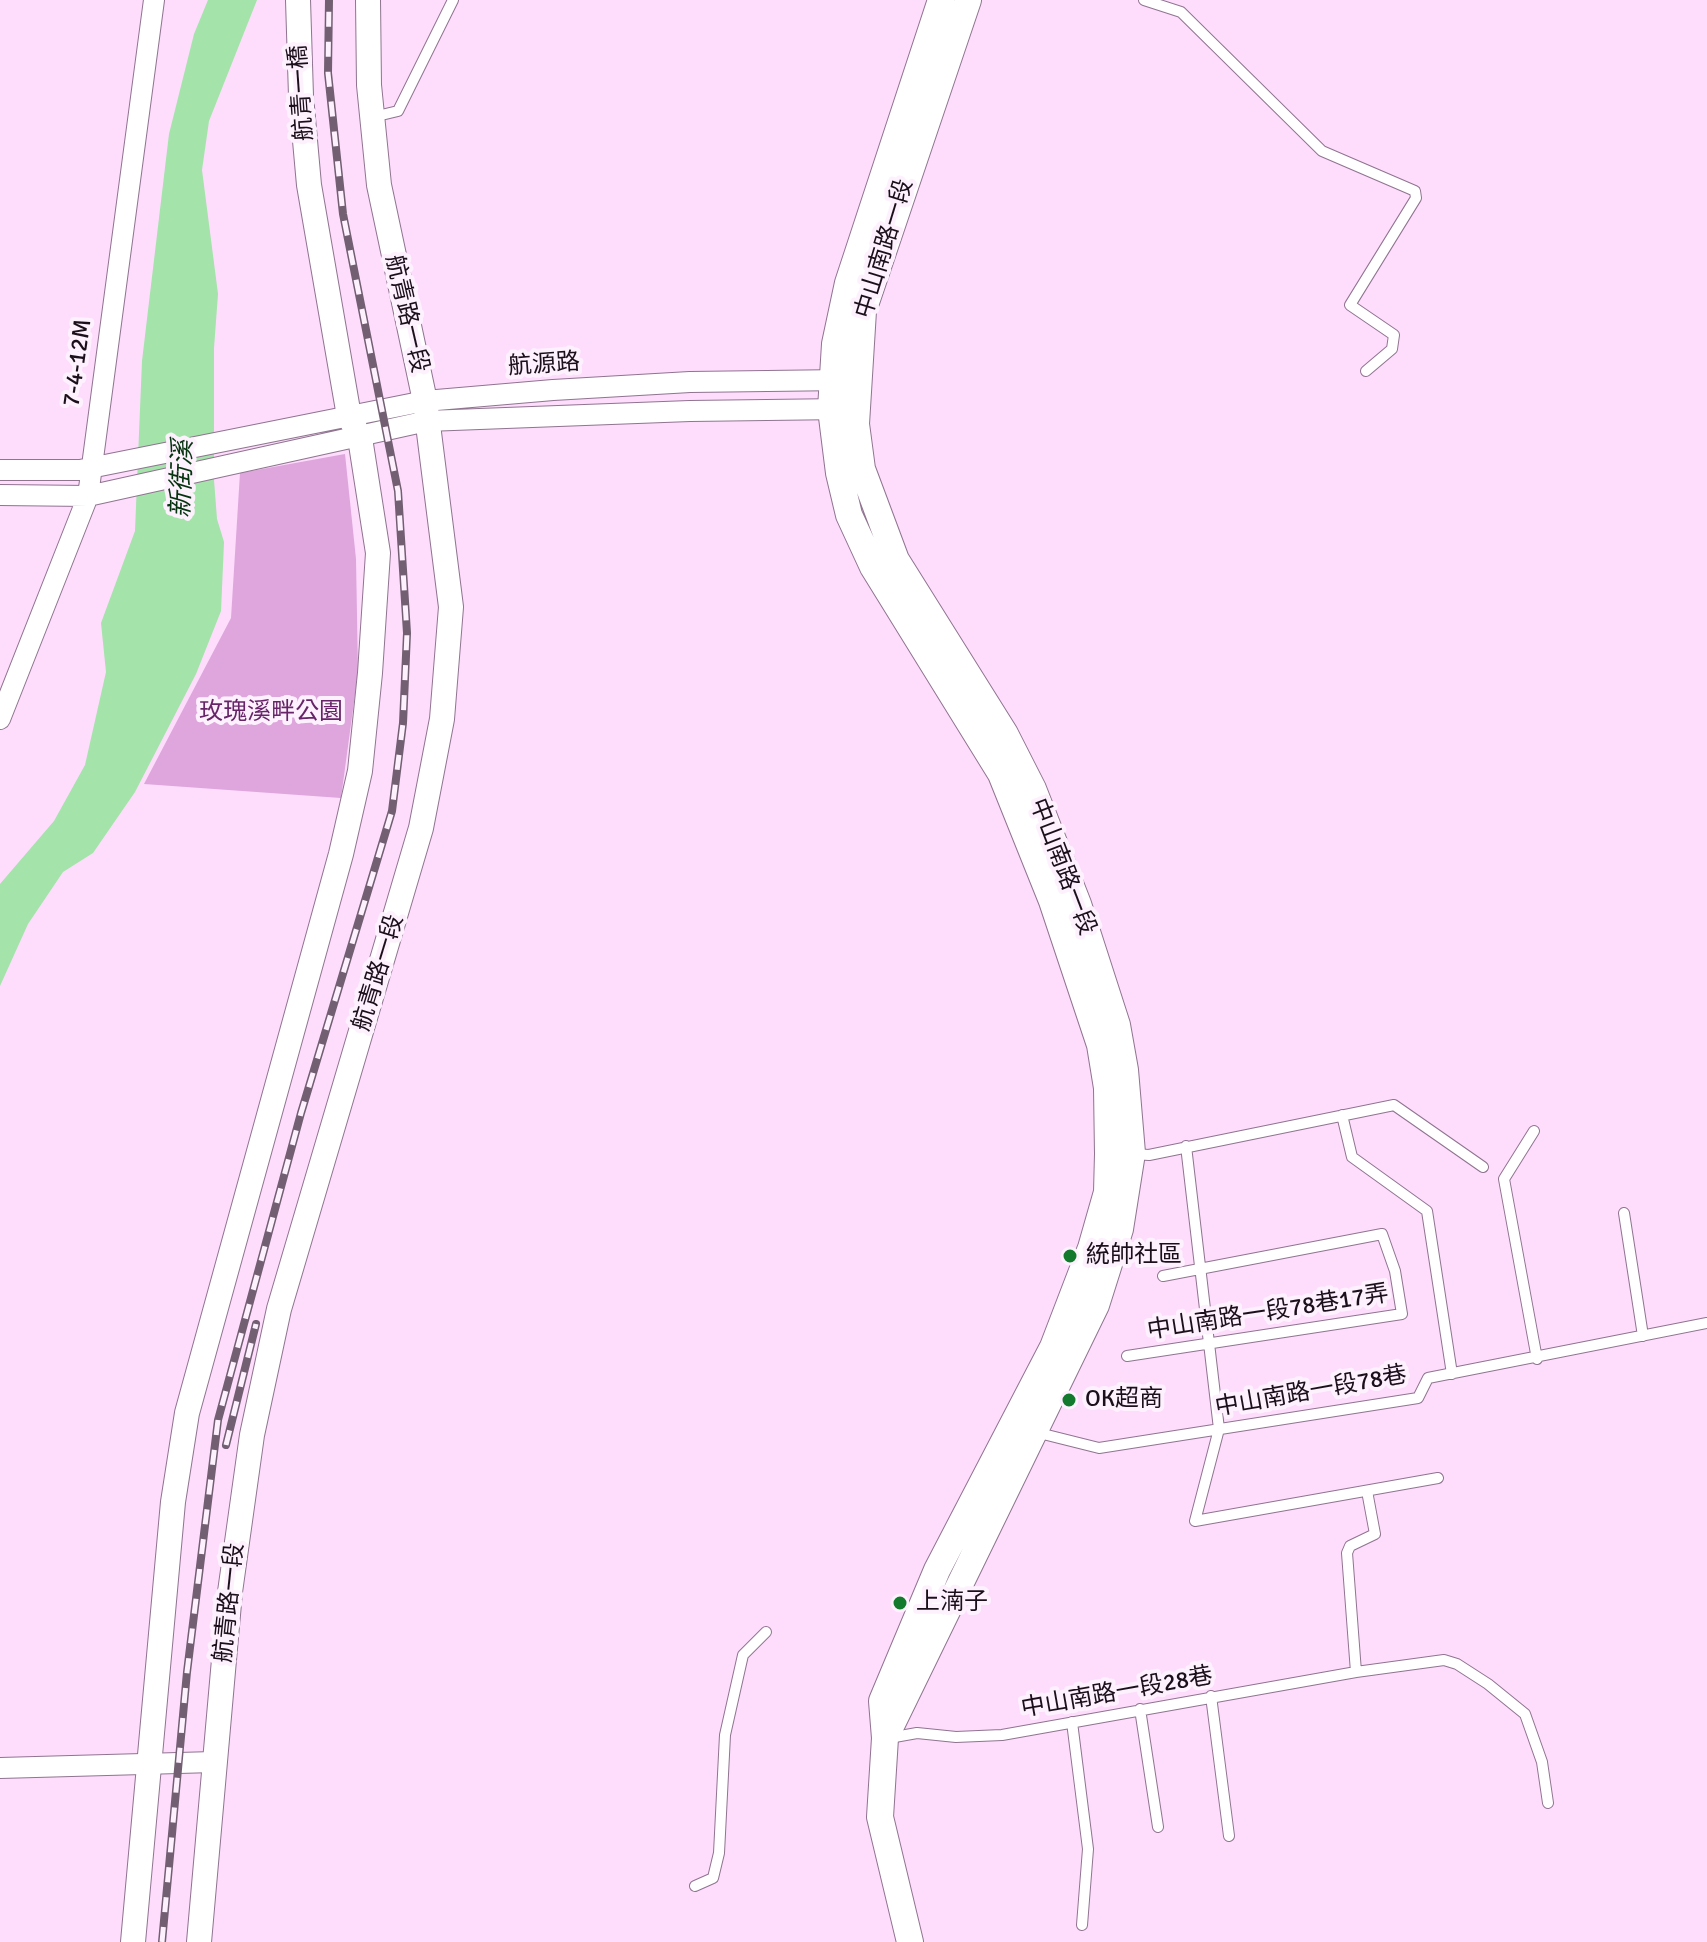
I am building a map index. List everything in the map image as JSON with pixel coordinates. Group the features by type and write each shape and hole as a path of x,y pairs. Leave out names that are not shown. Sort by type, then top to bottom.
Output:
{"main road":[{"name":"中山南路一段","path":"910,1942 880,1817 885,1738 1023,1429 1096,1305 1120,1229 1125,1070 1117,1025 1078,904 1033,789 1005,734 896,560 862,469 844,409 844,380 835,344 848,283 941,0"},
{"name":"中山南路一段","path":"844,380 863,311 968,0"}],"street":[{"name":"7-4-12M","path":"0,719 88,496 154,0"},
{"name":"航青一橋","path":"298,0 301,96 309,185 354,427"},
{"name":"航青路一段","path":"199,1942 230,1592 263,1379 279,1309 421,828 442,719 451,607 426,411 379,185 372,117 368,0"},
{"name":"航源路","path":"88,496 241,464 354,427 426,411 690,382 844,380"},
{"name":"航源路","path":"426,411 844,409"},
{"name":"航源路","path":"90,468 239,438 354,427"},
{"path":"133,1942 173,1502 187,1413 341,854 360,771 378,553 354,427"},
{"path":"0,470 90,468"},
{"path":"0,495 88,496"},
{"path":"0,1768 214,1762"}],"lane":[{"path":"372,117 398,111 453,0"},
{"path":"1144,0 1181,12 1322,151 1415,191 1416,198 1350,305 1394,335 1392,349 1366,371"},
{"path":"1120,1154 1149,1155 1394,1105 1483,1167"},
{"path":"1342,1115 1352,1157 1427,1211 1452,1374"},
{"path":"1534,1131 1504,1179 1537,1359"},
{"path":"1186,1146 1212,1344 1219,1429 1195,1521 1438,1478"},
{"path":"1624,1213 1643,1336"},
{"name":"中山南路一段78巷17弄","path":"1127,1356 1402,1314 1395,1271 1382,1234 1163,1276"},
{"name":"中山南路一段78巷","path":"1023,1429 1099,1448 1418,1398 1428,1378 1537,1359 1706,1323"},
{"path":"1356,1672 1347,1553 1350,1546 1375,1534 1367,1491"},
{"path":"695,1886 713,1878 719,1853 725,1735 743,1655 766,1632"},
{"name":"中山南路一段28巷","path":"885,1738 917,1733 956,1737 1002,1735 1211,1696 1444,1660 1488,1684 1525,1714 1542,1762 1548,1803"},
{"path":"1211,1696 1229,1836"},
{"path":"1140,1709 1158,1827"},
{"path":"1072,1722 1088,1849 1082,1925"}],"green space":[{"name":"玫瑰溪畔公園","path":"345,454 356,559 358,672 341,798 144,784 231,618 240,473"}],"water":[{"name":"新街溪","path":"208,0 257,0 209,121 202,170 218,294 214,348 214,480 217,519 224,542 221,611 196,674 135,792 93,853 63,872 28,924 0,986 0,884 54,821 85,765 106,672 101,623 135,531 142,361 169,134 194,34"}],"railway":[{"path":"162,1942 187,1672 218,1420 301,1113 392,811 403,723 407,633 398,491 343,214 328,73 329,0"},
{"path":"226,1445 256,1324"}],"place":[{"name":"統帥社區","path":"1070,1256"},
{"name":"OK超商","path":"1069,1400"},
{"name":"上湳子","path":"900,1603"}]}
